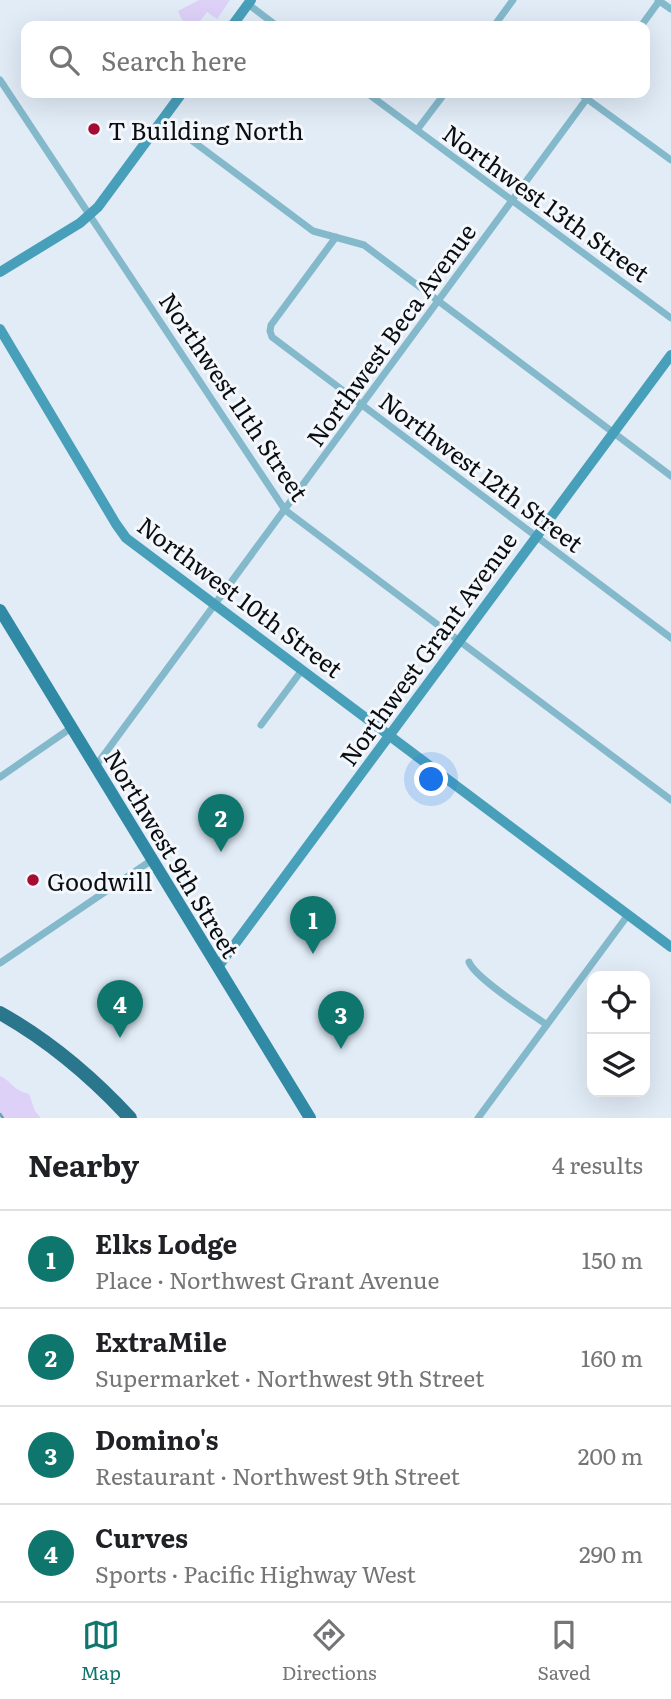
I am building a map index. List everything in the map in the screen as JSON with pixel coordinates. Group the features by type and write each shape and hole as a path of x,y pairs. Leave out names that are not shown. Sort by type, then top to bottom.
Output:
{"highway":[{"path":"0,1013 43,1040 130,1118"}],"main road":[{"name":"Northwest 9th Street","path":"0,610 310,1118"}],"street":[{"path":"498,21 513,0"},
{"path":"644,21 659,0 671,9"},
{"path":"236,21 249,2 271,21"},
{"name":"Northwest 11th Street","path":"0,80 285,510 671,800"},
{"path":"0,272 80,223 98,207 178,98"},
{"name":"Northwest 13th Street","path":"373,98 671,318"},
{"path":"417,130 441,98"},
{"name":"Northwest Beca Avenue","path":"95,766 588,98"},
{"path":"592,98 671,160"},
{"path":"163,119 313,230 364,245 671,476"},
{"name":"Northwest 12th Street","path":"336,237 271,325 270,334 275,340 671,638"},
{"name":"Northwest 10th Street","path":"0,329 119,530 130,541 671,947"},
{"name":"Northwest Grant Avenue","path":"218,967 671,355"},
{"path":"261,725 302,670"},
{"path":"0,777 71,728"},
{"path":"0,963 152,860"},
{"path":"478,1118 628,915"},
{"path":"469,962 484,978 547,1025"}],"shaded area":[{"path":"199,0 230,0 217,19 207,12 200,21 184,21 178,11"},
{"path":"0,1076 29,1094 35,1111 41,1118 0,1118"}],"waterway":[{"path":"0,1114 3,1118"}],"place":[{"name":"T Building North","path":"94,129"},
{"name":"ExtraMile","path":"221,852"},
{"name":"Goodwill","path":"33,880"},
{"name":"Elks Lodge","path":"313,954"},
{"name":"Curves","path":"120,1038"},
{"name":"Domino's","path":"341,1049"}]}
